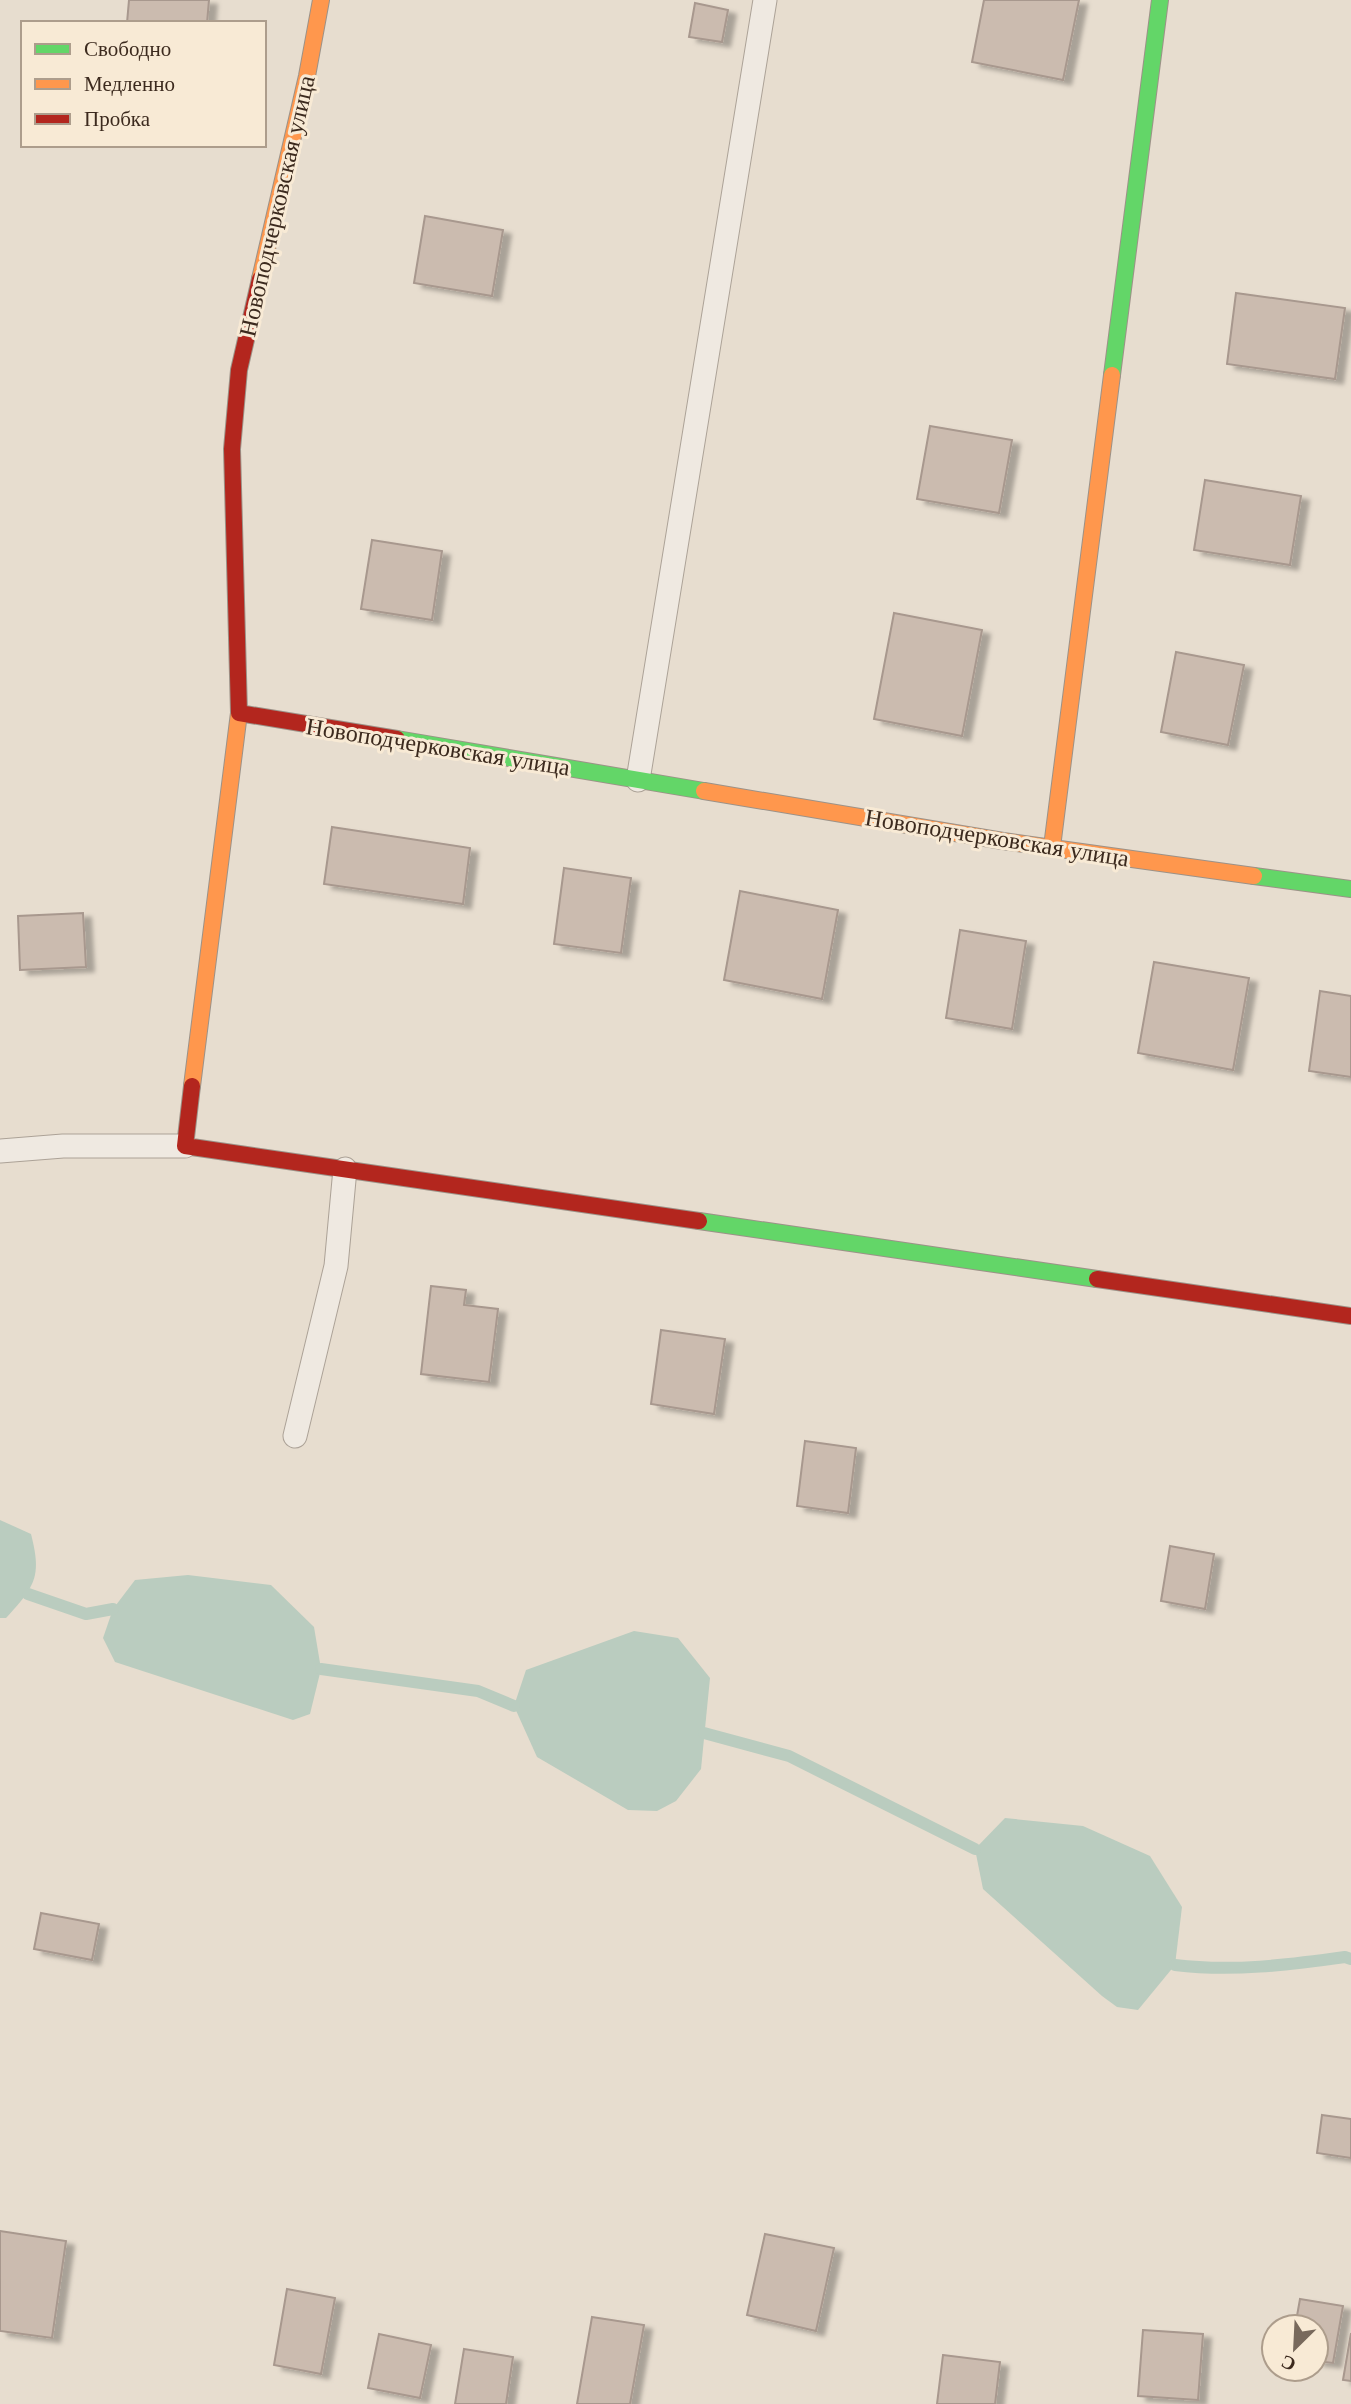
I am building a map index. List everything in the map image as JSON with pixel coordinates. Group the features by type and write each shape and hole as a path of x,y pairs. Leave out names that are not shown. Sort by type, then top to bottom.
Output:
{"street":[{"name":"Новоподчерковская улица","path":"321,0 307,76 239,370 232,449 239,713 1052,847 1351,889"},
{"path":"1052,847 1160,0"},
{"path":"239,713 185,1146 1351,1316"}],"lane":[{"path":"638,780 765,0"},
{"path":"0,1151 63,1146 185,1146"},
{"path":"295,1436 336,1266 345,1169"}],"shaded area":[{"path":"0,1520 31,1534 36,1561 30,1589 6,1618 0,1618"},
{"path":"188,1575 271,1585 314,1627 321,1669 310,1714 293,1720 115,1662 103,1638 113,1609 135,1580"},
{"path":"634,1631 678,1638 710,1678 701,1769 676,1801 657,1811 628,1810 537,1757 514,1706 526,1670"},
{"path":"1005,1818 1083,1826 1150,1856 1182,1907 1175,1965 1138,2010 1117,2007 1102,1996 983,1889 975,1849"}],"building":[{"path":"129,0 209,0 207,21 127,21"},
{"path":"984,0 1079,0 1063,80 972,62"},
{"path":"695,3 728,10 722,42 689,37"},
{"path":"425,216 503,230 492,296 414,283"},
{"path":"1236,293 1345,308 1335,379 1227,364"},
{"path":"930,426 1012,440 999,513 917,499"},
{"path":"1205,480 1301,496 1290,565 1194,550"},
{"path":"372,540 442,551 432,620 361,609"},
{"path":"894,613 982,630 962,736 874,719"},
{"path":"1176,652 1244,665 1228,745 1161,732"},
{"path":"332,827 470,848 463,904 324,884"},
{"path":"564,868 631,878 621,953 554,944"},
{"path":"740,891 838,910 822,999 724,980"},
{"path":"83,913 86,967 20,970 18,916"},
{"path":"960,930 1026,941 1012,1029 946,1018"},
{"path":"1154,962 1249,978 1233,1070 1138,1053"},
{"path":"1320,991 1351,996 1351,1077 1309,1071"},
{"path":"431,1286 466,1290 464,1305 498,1309 489,1382 421,1374"},
{"path":"661,1330 725,1339 714,1414 651,1404"},
{"path":"805,1441 856,1448 848,1513 797,1506"},
{"path":"1170,1546 1214,1554 1205,1609 1161,1601"},
{"path":"41,1913 99,1924 92,1960 34,1949"},
{"path":"1322,2115 1351,2119 1351,2158 1317,2153"},
{"path":"0,2231 66,2241 52,2338 0,2331"},
{"path":"765,2234 834,2248 816,2331 747,2315"},
{"path":"287,2289 335,2298 321,2374 274,2365"},
{"path":"1300,2299 1343,2306 1333,2363 1330,2363 1330,2313 1298,2313"},
{"path":"592,2317 644,2325 630,2404 577,2404"},
{"path":"1143,2330 1203,2334 1198,2400 1138,2396"},
{"path":"1351,2333 1351,2381 1343,2380"},
{"path":"379,2334 431,2345 420,2398 368,2388"},
{"path":"464,2349 513,2357 506,2404 455,2404"},
{"path":"943,2355 1000,2362 995,2404 937,2404"}],"waterway":[{"path":"28,1594 86,1614 113,1609"},
{"path":"321,1669 478,1691 514,1706"},
{"path":"704,1733 789,1756 975,1849"},
{"path":"1175,1965 1239,1968 1345,1957 1351,1959"}],"traffic: fast":[{"path":"1112,375 1160,0"},
{"path":"397,739 704,791"},
{"path":"1254,876 1351,889"},
{"path":"699,1221 1097,1279"}],"traffic: slow":[{"path":"260,279 307,76 321,0"},
{"path":"1052,847 1112,375"},
{"path":"192,1086 239,713"},
{"path":"704,791 1003,841 1254,876"}],"traffic: jam":[{"path":"260,279 239,370 232,449 239,713 397,739"},
{"path":"192,1086 185,1146 699,1221"},
{"path":"1097,1279 1351,1316"}]}
